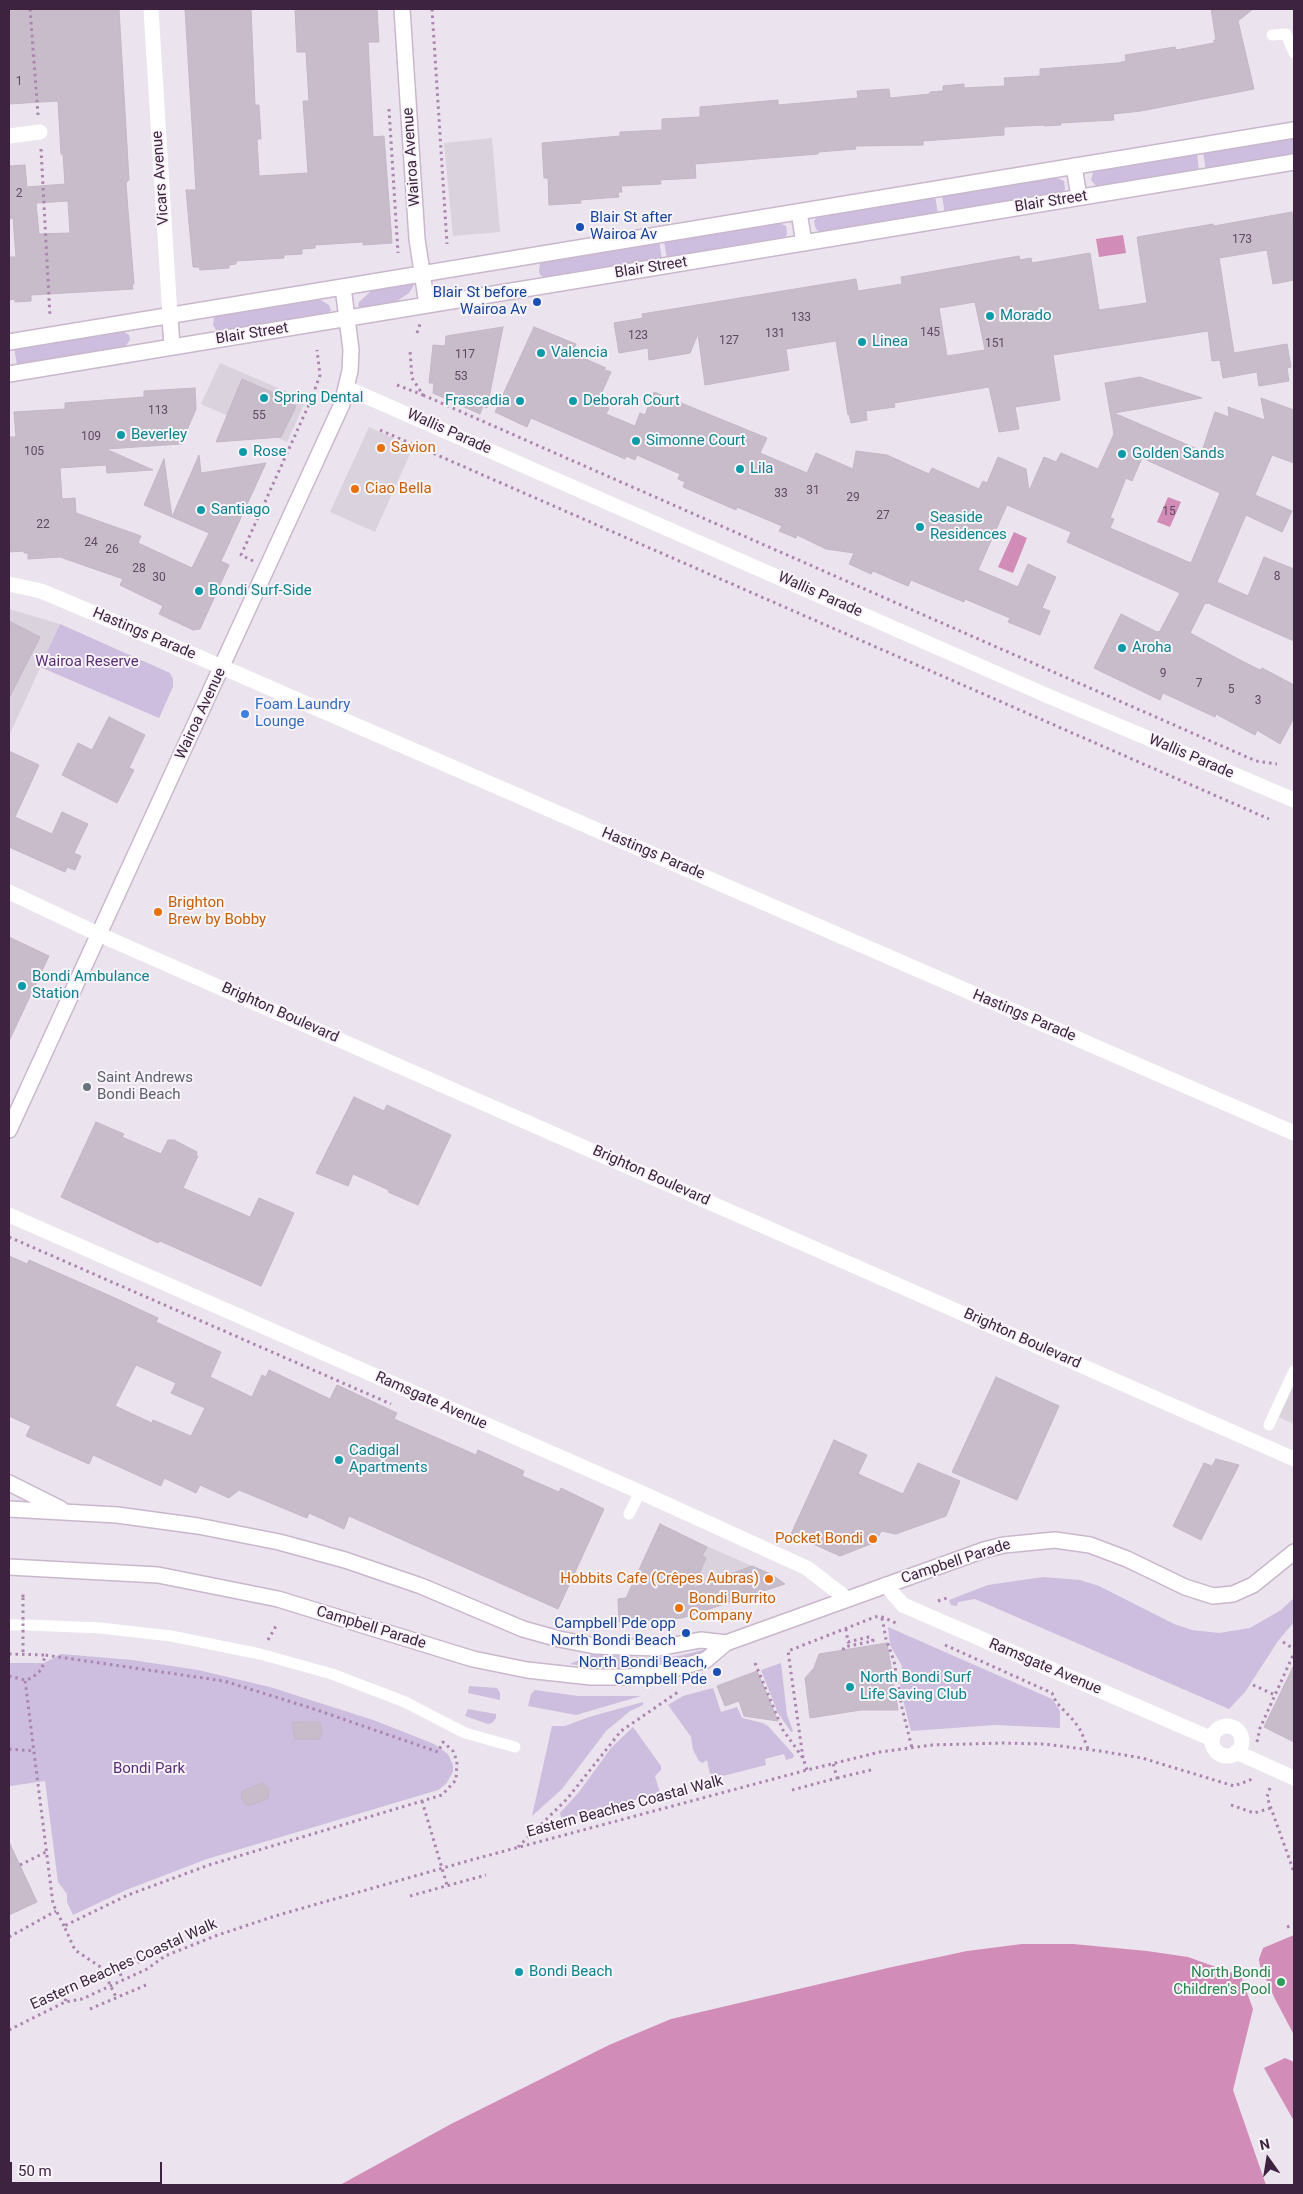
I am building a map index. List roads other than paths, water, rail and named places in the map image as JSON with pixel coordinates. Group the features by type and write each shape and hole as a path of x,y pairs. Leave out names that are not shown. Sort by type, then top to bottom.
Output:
{"street":[{"name":"Vicars Avenue","path":"151,9 172,347"},
{"name":"Wairoa Avenue","path":"402,9 417,239 427,305"},
{"name":"Blair Street","path":"9,342 1294,130"},
{"path":"9,136 40,132"},
{"name":"Blair Street","path":"9,374 1294,162"},
{"path":"1074,166 1079,197"},
{"path":"799,212 804,243"},
{"name":"Wairoa Avenue","path":"9,1130 342,404 347,388 351,350 343,287"},
{"name":"Wallis Parade","path":"347,388 1048,696 1294,800"},
{"name":"Hastings Parade","path":"9,584 42,591 222,667 1294,1133"},
{"name":"Brighton Boulevard","path":"14,895 98,934 1294,1459"},
{"name":"Ramsgate Avenue","path":"9,1215 640,1492 807,1568 846,1599"},
{"path":"9,1483 64,1511"},
{"name":"Campbell Parade","path":"9,1509 117,1515 198,1526 279,1542 387,1574 524,1629 559,1639 595,1646 658,1648 701,1640 726,1643"},
{"name":"Campbell Parade","path":"9,1567 158,1576 278,1599 473,1659 536,1671 591,1677 629,1677 655,1674 706,1660 726,1643 997,1546 1055,1540 1090,1545 1111,1552 1198,1592 1224,1596 1253,1586 1294,1552"},
{"name":"Ramsgate Avenue","path":"886,1585 908,1607 1212,1738"},
{"path":"1223,1726 1236,1729 1241,1741 1236,1752 1226,1756 1217,1752 1212,1738 1216,1731 1223,1726"},
{"path":"1236,1752 1294,1778"}],"lane":[{"path":"1272,35 1286,34 1294,53"},
{"path":"1269,1424 1294,1372"},
{"path":"630,1514 640,1492"},
{"path":"18,1625 100,1628 170,1636 260,1654 332,1674 406,1702 465,1732 515,1747"}],"place":[{"name":"Blair St after Wairoa Av","path":"580,227"},
{"name":"Blair St before Wairoa Av","path":"537,302"},
{"name":"Morado","path":"990,316"},
{"name":"Linea","path":"862,342"},
{"name":"Valencia","path":"541,353"},
{"name":"Spring Dental","path":"264,398"},
{"name":"Frascadia","path":"520,401"},
{"name":"Deborah Court","path":"573,401"},
{"name":"Beverley","path":"121,435"},
{"name":"Simonne Court","path":"636,441"},
{"name":"Savion","path":"381,448"},
{"name":"Rose","path":"243,452"},
{"name":"Golden Sands","path":"1122,454"},
{"name":"Lila","path":"740,469"},
{"name":"Ciao Bella","path":"355,489"},
{"name":"Santiago","path":"201,510"},
{"name":"Seaside Residences","path":"920,527"},
{"name":"Bondi Surf-Side","path":"199,591"},
{"name":"Aroha","path":"1122,648"},
{"name":"Foam Laundry Lounge","path":"245,714"},
{"name":"Brighton Brew by Bobby","path":"158,912"},
{"name":"Bondi Ambulance Station","path":"22,986"},
{"name":"Saint Andrews Bondi Beach","path":"87,1087"},
{"name":"Cadigal Apartments","path":"339,1460"},
{"name":"Pocket Bondi","path":"873,1539"},
{"name":"Hobbits Cafe (Crêpes Aubras)","path":"769,1579"},
{"name":"Bondi Burrito Company","path":"679,1608"},
{"name":"Campbell Pde opp North Bondi Beach","path":"686,1633"},
{"name":"North Bondi Beach, Campbell Pde","path":"717,1672"},
{"name":"North Bondi Surf Life Saving Club","path":"850,1687"},
{"name":"Bondi Beach","path":"519,1972"},
{"name":"North Bondi Children's Pool","path":"1281,1982"}],"park label":[{"name":"Wairoa Reserve","path":"87,662"},
{"name":"Bondi Park","path":"149,1769"}]}
